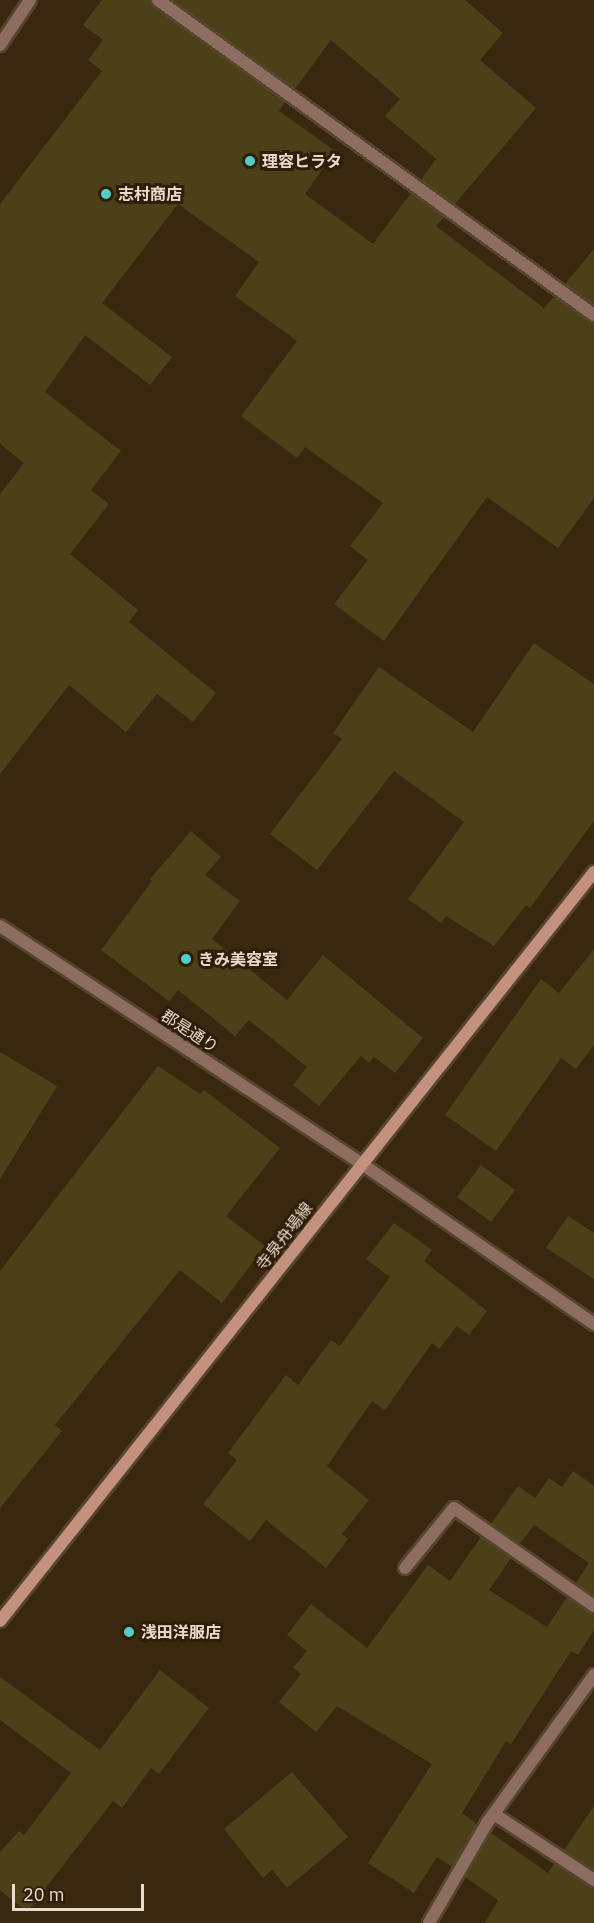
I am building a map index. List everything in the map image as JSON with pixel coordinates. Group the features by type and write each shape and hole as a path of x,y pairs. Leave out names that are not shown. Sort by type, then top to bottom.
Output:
{"main road":[{"name":"寺泉舟場線","path":"0,1621 594,872"}],"street":[{"path":"0,45 30,0"},
{"path":"158,0 594,315"},
{"name":"郡是通り","path":"0,926 362,1164 594,1324"},
{"path":"405,1568 454,1508 594,1606"},
{"path":"429,1923 494,1814 594,1675"},
{"path":"494,1814 594,1880"}],"building":[{"path":"102,0 150,0 153,7 285,102 279,111 335,151 305,194 373,244 411,193 444,217 436,226 544,308 554,297 594,323 594,498 558,548 487,497 384,641 334,604 368,560 350,546 383,503 305,447 297,458 241,416 297,341 235,296 259,262 178,204 102,303 172,357 150,385 85,335 45,392 121,451 91,490 109,504 70,554 138,610 129,622 216,693 193,722 157,694 126,732 69,685 0,774 0,494 24,463 0,444 0,204 102,71 88,60 103,40 83,25"},
{"path":"172,0 465,0 503,33 480,60 536,108 455,204 421,180 436,159 385,116 400,99 331,40 295,89"},
{"path":"594,249 594,305 565,284"},
{"path":"534,643 594,684 594,821 530,908 526,905 494,946 446,916 441,923 408,899 464,822 394,771 317,870 270,834 342,739 333,733 379,667 473,732"},
{"path":"191,831 221,857 205,875 240,901 212,939 287,1000 323,955 423,1038 395,1073 374,1057 369,1063 361,1056 319,1106 293,1085 307,1067 249,1020 235,1036 178,990 169,1001 101,950 152,881 150,879"},
{"path":"594,949 594,1045 576,1069 561,1058 496,1151 445,1115 541,979 559,993"},
{"path":"0,1052 57,1086 0,1179"},
{"path":"158,1066 200,1094 204,1090 280,1148 226,1216 265,1246 222,1303 180,1270 55,1425 62,1431 0,1508 0,1271"},
{"path":"481,1165 515,1190 491,1222 457,1197"},
{"path":"568,1216 594,1233 594,1279 546,1248"},
{"path":"394,1223 432,1250 424,1261 487,1311 469,1335 457,1326 439,1349 432,1343 385,1410 372,1401 327,1466 369,1500 342,1534 348,1539 326,1568 266,1520 250,1541 203,1504 237,1460 228,1453 286,1375 298,1385 331,1340 340,1346 390,1277 366,1259"},
{"path":"573,1471 594,1486 594,1596 576,1583 589,1563 534,1525 520,1544 491,1524 518,1486 535,1498 549,1478 562,1487"},
{"path":"481,1537 511,1558 489,1590 547,1627 567,1597 594,1614 594,1630 578,1655 571,1651 511,1744 506,1741 462,1813 477,1824 452,1867 437,1857 414,1893 368,1863 432,1764 337,1706 316,1732 279,1702 301,1674 293,1668 307,1651 287,1635 311,1604 367,1648 428,1565 450,1581"},
{"path":"160,1670 209,1708 159,1774 151,1768 122,1808 113,1801 27,1912 0,1890 0,1852 19,1831 24,1835 71,1773 0,1720 0,1677 100,1750"},
{"path":"292,1772 348,1837 287,1888 272,1870 263,1878 224,1829"},
{"path":"594,1806 594,1870 564,1850"},
{"path":"491,1833 548,1873 554,1864 594,1888 594,1923 485,1923 498,1900 465,1877"}],"place":[{"name":"理容ヒラタ","path":"250,161"},
{"name":"志村商店","path":"106,194"},
{"name":"きみ美容室","path":"186,959"},
{"name":"浅田洋服店","path":"129,1632"}]}
